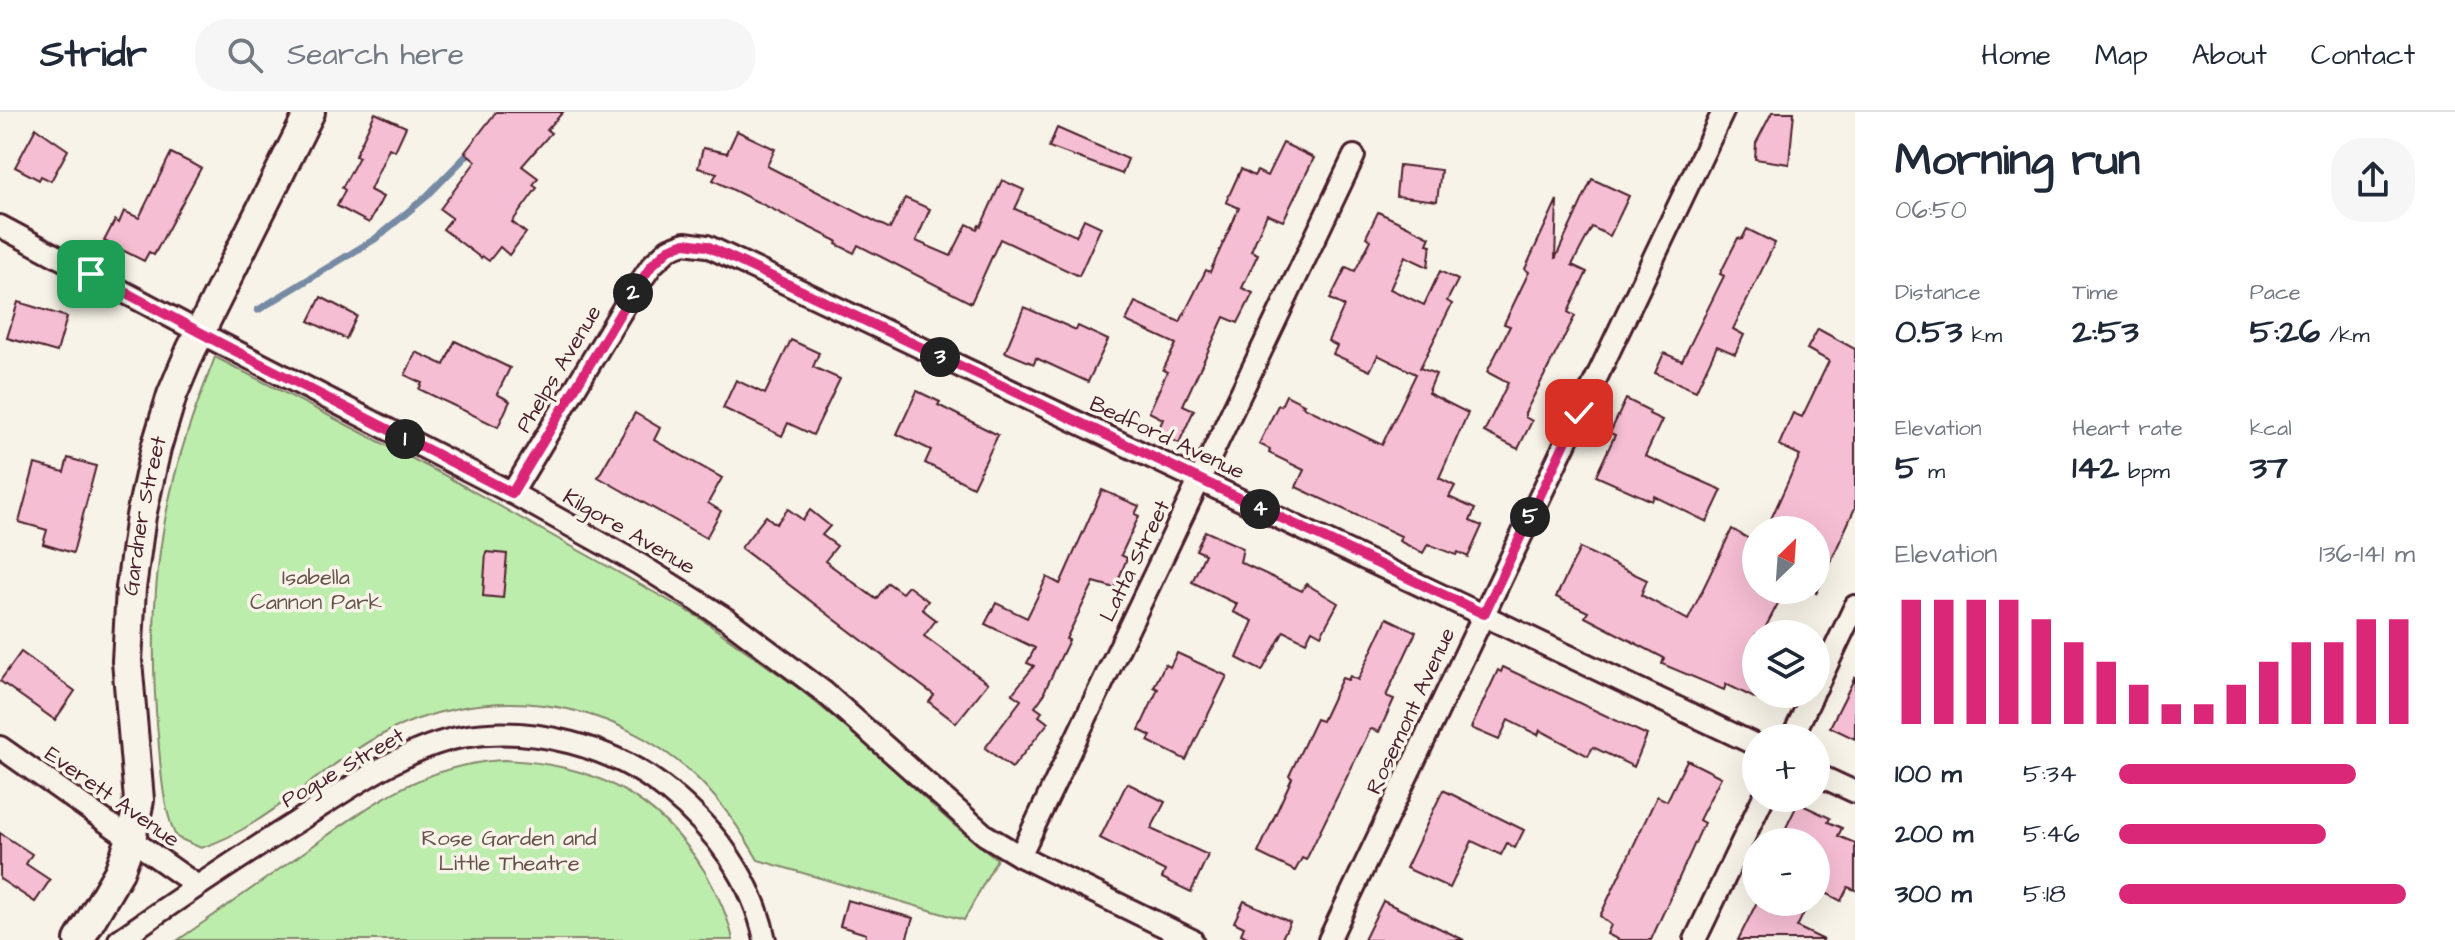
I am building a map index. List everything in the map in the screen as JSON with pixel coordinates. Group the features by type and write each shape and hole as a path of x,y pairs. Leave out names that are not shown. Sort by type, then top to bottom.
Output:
{"street":[{"name":"Gardner Street","path":"79,940 119,872 131,839 139,800 127,661 131,588 156,448 172,395 200,333 310,112"},
{"name":"Rosemont Avenue","path":"1329,940 1723,112"},
{"name":"Latta Street","path":"1020,856 1354,156"},
{"name":"Kilgore Avenue","path":"0,226 512,493 685,592 778,656 885,744 985,835 1020,856 1192,940"},
{"name":"Bedford Avenue","path":"685,243 707,246 1742,738"},
{"name":"Phelps Avenue","path":"512,493 645,276 669,249 685,243"},
{"path":"1830,659 1855,606"},
{"name":"Pogue Street","path":"119,940 196,885 387,766 461,737 496,734 577,744 617,759 653,779 707,827 731,858 750,892 765,940"},
{"name":"Everett Avenue","path":"0,747 196,885"},
{"path":"1830,780 1855,792"},
{"path":"1695,940 1756,812"}],"green space":[{"name":"Isabella Cannon Park","path":"215,357 442,474 700,618 797,687 997,859 964,920 758,860 717,800 666,752 628,730 587,714 545,705 502,703 459,708 416,720 353,751 269,813 225,839 201,848 176,837 163,787 154,671 155,606 167,510 178,463"},
{"name":"Rose Garden and Little Theatre","path":"503,760 565,768 593,776 644,804 666,822 705,872 722,904 733,940 178,940 348,821 395,792 446,770"}],"building":[{"path":"496,112 563,112 547,130 551,133 522,166 538,178 533,185 537,188 512,222 526,233 509,255 500,247 489,261 443,229 452,218 440,209 476,161 465,152"},
{"path":"1772,112 1794,112 1789,164 1755,159 1756,143"},
{"path":"375,113 406,127 395,151 389,148 370,190 383,197 369,223 337,206"},
{"path":"36,128 68,150 51,181 41,176 39,180 15,167"},
{"path":"1057,128 1128,159 1122,174 1049,147"},
{"path":"737,131 775,149 767,166 890,229 905,198 930,209 916,241 951,256 967,224 977,229 981,226 1002,180 1024,190 1015,209 1076,236 1084,219 1101,227 1079,276 1000,239 971,303 858,245 854,253 836,244 837,241 713,180 717,173 698,168 703,148 727,153"},
{"path":"1283,143 1314,158 1283,221 1267,214 1251,251 1258,254 1242,288 1253,293 1238,323 1224,317 1183,405 1194,410 1179,443 1157,433 1163,419 1149,412 1167,372 1163,370 1176,344 1126,321 1135,302 1180,322 1206,270 1210,272 1239,208 1226,202 1241,169 1254,176 1257,171 1267,176"},
{"path":"171,153 201,168 154,255 149,252 144,261 104,241 115,220 119,223 124,211 139,218"},
{"path":"1399,165 1441,170 1437,201 1396,196"},
{"path":"1592,179 1629,196 1610,236 1592,227 1572,265 1587,272 1568,312 1575,316 1525,413 1525,417 1532,421 1518,449 1484,432 1508,383 1487,372 1510,326 1504,324 1529,272 1525,269 1557,200 1555,259"},
{"path":"1378,212 1430,237 1427,244 1431,245 1428,267 1405,256 1390,289 1424,305 1440,271 1458,280 1447,301 1452,304 1420,368 1436,374 1428,393 1468,413 1439,478 1455,486 1449,497 1475,509 1470,521 1482,526 1468,557 1428,544 1423,553 1399,541 1401,536 1296,487 1304,470 1269,453 1270,449 1259,444 1286,395 1382,445 1416,374 1378,355 1370,371 1333,354 1337,346 1328,341 1344,306 1330,299 1346,267 1355,271 1371,240 1366,237"},
{"path":"1747,229 1775,243 1733,329 1744,335 1735,354 1717,346 1696,391 1655,373 1664,353 1682,361 1724,276 1720,274 1738,238 1742,239"},
{"path":"321,297 357,316 346,339 309,321"},
{"path":"18,302 67,317 57,352 7,338"},
{"path":"1024,307 1108,340 1088,382 1036,358 1034,364 1005,352"},
{"path":"1818,329 1855,349 1855,508 1830,563 1830,516 1772,516 1800,455 1779,445 1793,413 1802,417 1829,361 1807,349"},
{"path":"791,340 819,353 813,367 840,379 813,435 788,423 782,436 723,408 736,380 765,394"},
{"path":"455,341 510,368 497,394 510,401 498,427 419,389 422,383 405,375 416,352 444,365"},
{"path":"917,391 998,435 973,487 925,463 931,450 897,434"},
{"path":"1626,399 1662,420 1645,456 1722,490 1707,522 1654,496 1652,501 1596,476 1615,435 1610,433"},
{"path":"635,413 660,428 654,440 722,478 708,503 721,511 706,538 598,477"},
{"path":"68,458 96,466 73,553 43,544 47,530 19,522 35,464 64,472"},
{"path":"1102,490 1139,506 1135,514 1139,516 1121,555 1127,558 1115,588 1094,582 1066,639 1069,640 1045,693 1035,707 1042,712 1039,716 1048,723 1012,768 985,748 1021,700 1012,694 1034,666 1027,663 1035,648 985,624 996,603 1027,618 1047,577 1060,584"},
{"path":"788,509 803,520 810,510 830,526 822,535 837,546 825,561 876,599 888,583 902,593 908,586 928,601 922,609 936,620 924,636 988,683 956,723 929,702 934,695 741,548 766,516 776,524"},
{"path":"1732,529 1742,535 1742,604 1778,604 1769,620 1742,620 1742,692 1726,684 1724,690 1662,664 1664,658 1585,617 1588,612 1556,597 1580,548 1647,580 1641,595 1688,620"},
{"path":"1205,531 1243,548 1240,562 1302,591 1306,584 1338,603 1321,635 1312,630 1306,642 1284,631 1262,671 1237,658 1253,621 1233,612 1237,604 1192,582 1205,554 1196,550"},
{"path":"486,552 507,554 503,598 483,596"},
{"path":"1387,618 1416,632 1386,696 1394,699 1379,732 1370,730 1306,860 1302,858 1295,871 1258,853 1316,719 1322,721 1342,678 1348,680 1350,676 1358,680"},
{"path":"21,652 75,691 55,720 0,681"},
{"path":"1177,653 1227,676 1186,760 1148,741 1151,736 1139,730 1158,689 1154,687 1165,664 1170,667"},
{"path":"1503,667 1647,735 1634,767 1593,747 1588,756 1540,730 1538,735 1508,720 1499,740 1471,728 1498,670 1501,672"},
{"path":"1855,677 1855,739 1830,727"},
{"path":"1687,760 1721,777 1699,820 1704,823 1651,940 1619,940 1607,934 1611,925 1600,916 1657,796 1667,801"},
{"path":"1127,783 1165,802 1151,829 1208,855 1191,892 1162,878 1165,871 1100,838"},
{"path":"1443,790 1524,830 1515,848 1507,843 1501,855 1472,841 1450,888 1406,868"},
{"path":"1794,812 1817,812 1830,818 1828,822 1842,828 1838,836 1855,843 1855,890 1848,887 1841,901 1830,895 1830,828 1786,828"},
{"path":"0,833 32,854 26,864 50,880 35,902 0,879"},
{"path":"847,900 913,918 906,940 865,940 866,934 840,926"},
{"path":"1244,901 1290,922 1281,940 1252,940 1241,934 1244,927 1234,922"},
{"path":"1383,901 1464,940 1364,940"},
{"path":"1750,916 1802,916 1797,927 1824,940 1738,940"}],"waterway":[{"path":"258,310 375,239 427,196 473,149"}],"route":[{"path":"91,274 512,493 652,265 669,249 685,243 707,246 1484,614 1579,413"}]}
